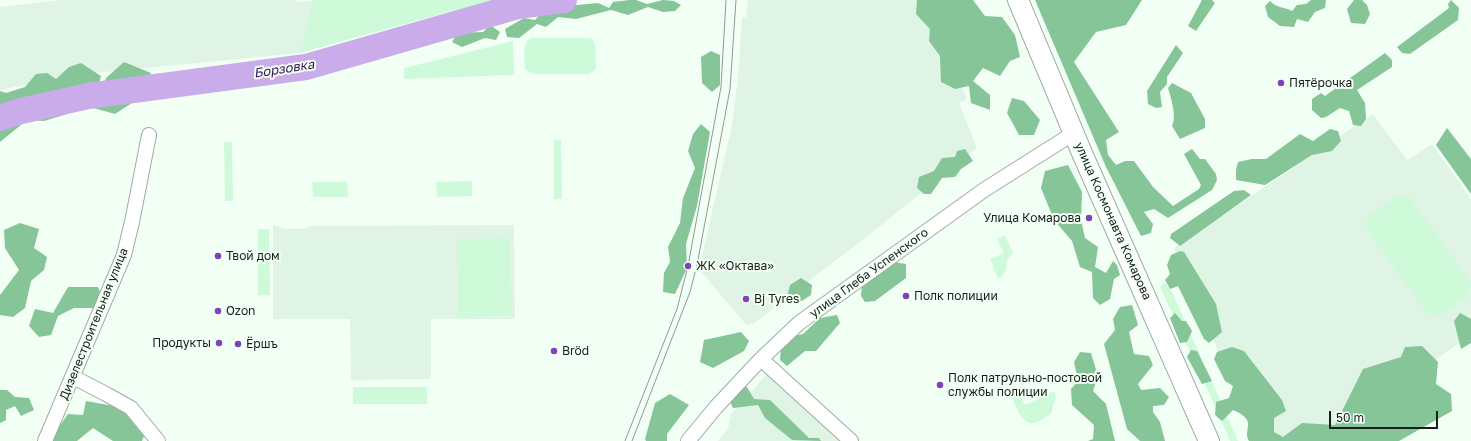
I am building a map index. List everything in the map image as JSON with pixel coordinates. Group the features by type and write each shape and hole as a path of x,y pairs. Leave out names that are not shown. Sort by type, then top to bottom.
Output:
{"street":[{"name":"улица Космонавта Комарова","path":"1018,0 1074,133 1210,441"},
{"name":"улица Глеба Успенского","path":"688,441 716,407 761,358 799,323 984,190 1074,133"},
{"name":"Дизелестроительная улица","path":"45,441 124,255 137,199 149,135"},
{"path":"761,358 851,441"},
{"path":"73,377 131,408 158,441"}],"shaded area":[{"path":"61,0 312,1 300,53 74,75 0,90 0,7"},
{"path":"748,0 924,0 967,99 959,103 977,148 879,227 752,325 751,323 747,326 699,269 732,125 738,78 742,18 746,17"},
{"path":"1373,114 1407,160 1432,144 1471,199 1471,335 1318,441 1256,441 1174,248"},
{"path":"514,225 515,319 431,319 431,379 351,380 350,319 273,319 273,226 278,226 284,229 303,229 311,226"},
{"path":"767,374 842,441 718,441 728,429 731,414"}],"green space":[{"path":"312,0 506,0 452,11 300,53"},
{"path":"636,0 647,4 663,0 674,1 681,5 675,11 663,12 648,7 628,15 611,10 576,19 558,17 546,27 537,24 519,38 507,37 505,29 524,18 535,20 545,9 558,13 567,6 598,3 609,8 613,2"},
{"path":"917,0 973,0 985,16 1002,17 1015,35 1020,57 1010,61 1000,76 983,68 973,81 990,95 990,110 971,103 969,86 955,89 941,82 940,56 929,41 930,29 916,14"},
{"path":"1035,0 1142,0 1126,25 1096,32 1074,62 1119,132 1106,140 1108,155 1116,165 1125,161 1134,161 1153,187 1173,206 1199,189 1201,185 1184,154 1192,149 1200,159 1205,159 1216,174 1217,180 1212,190 1168,218 1154,209 1144,212 1153,224 1151,233 1141,236 1106,167"},
{"path":"1202,0 1212,0 1215,3 1196,31 1188,26"},
{"path":"1311,0 1326,0 1325,8 1315,12 1308,22 1297,19 1294,27 1280,26 1268,17 1265,6 1270,1 1292,11 1297,5 1306,4"},
{"path":"1354,0 1362,0 1367,5 1370,14 1365,24 1351,23 1347,9"},
{"path":"1451,0 1459,8 1458,20 1410,54 1402,53 1397,47 1449,8 1448,4"},
{"path":"490,25 500,32 496,40 485,38 462,47 452,42 457,33 483,32"},
{"path":"531,38 593,39 595,44 596,68 589,74 533,74 525,69 524,56 526,43"},
{"path":"513,41 514,75 404,79 404,68"},
{"path":"1176,45 1183,53 1167,77 1167,84 1160,92 1162,107 1156,108 1148,104 1147,91"},
{"path":"711,51 720,55 720,85 712,92 702,83 701,57"},
{"path":"1385,53 1392,60 1392,67 1357,90 1365,103 1366,119 1361,126 1353,125 1349,111 1340,108 1326,117 1321,118 1312,110 1312,99 1321,93 1325,96"},
{"path":"124,62 151,73 146,94 115,114 90,107 44,121 27,120 0,142 0,125 22,114 46,109 56,110 75,101 98,98 106,78"},
{"path":"81,63 101,76 97,91 72,97 21,100 6,105 0,110 0,91 6,93 25,87 36,74 47,73 56,79 69,67"},
{"path":"1172,83 1191,93 1205,119 1205,128 1180,139 1172,126 1174,112 1168,88"},
{"path":"1012,98 1024,101 1040,120 1034,135 1019,135 1007,113"},
{"path":"701,124 710,132 697,206 686,244 687,268 675,294 663,292 664,273 670,262 668,247 680,223 683,198 695,168 688,151 693,134"},
{"path":"1447,128 1471,159 1471,194 1436,145"},
{"path":"1330,129 1338,131 1341,141 1332,151 1312,155 1265,185 1236,180 1238,162 1252,159 1266,159 1300,134 1313,141"},
{"path":"554,140 561,140 562,199 554,199"},
{"path":"224,142 232,142 233,201 225,201"},
{"path":"965,149 973,161 961,169 955,177 942,178 931,194 924,194 917,188 919,177 934,171 942,158 955,157 957,151"},
{"path":"1068,165 1082,192 1081,220 1085,238 1098,247 1095,267 1106,273 1113,261 1117,265 1120,275 1114,279 1110,299 1100,305 1093,298 1092,272 1080,267 1072,241 1054,220 1041,188 1045,171"},
{"path":"472,181 472,196 437,197 436,182"},
{"path":"312,182 347,182 348,197 313,197"},
{"path":"1244,190 1251,195 1180,246 1170,238 1171,234 1234,191"},
{"path":"1402,195 1410,198 1470,281 1471,287 1468,296 1440,315 1430,315 1426,312 1366,229 1367,219 1369,216 1397,196"},
{"path":"20,223 39,229 34,248 47,257 44,270 31,281 25,308 13,317 0,315 0,295 19,270 5,248 4,230"},
{"path":"258,229 269,229 270,295 258,295"},
{"path":"1005,235 1013,253 1007,260 1003,275 998,279 990,259 1004,253 997,239"},
{"path":"510,238 511,316 458,317 457,239"},
{"path":"1180,251 1184,252 1216,304 1222,332 1209,343 1204,339 1178,286 1170,289 1165,280 1170,274 1167,265 1171,255"},
{"path":"893,262 906,264 906,278 875,301 865,302 861,296 862,284"},
{"path":"801,278 812,285 811,295 800,302 787,297 790,285"},
{"path":"1164,282 1172,292 1238,441 1230,441 1160,287"},
{"path":"68,287 98,287 103,300 96,308 74,308 58,316 51,335 39,337 29,326 35,309 53,313"},
{"path":"1132,305 1138,325 1129,332 1134,354 1149,356 1153,365 1138,384 1141,390 1160,388 1169,397 1164,405 1153,406 1153,412 1160,422 1165,441 1140,441 1127,429 1104,344 1115,330 1113,319 1120,307"},
{"path":"1175,313 1182,321 1186,321 1192,331 1187,342 1180,343 1170,318"},
{"path":"1460,313 1471,319 1471,343 1461,349 1454,321"},
{"path":"837,315 840,323 816,351 805,351 787,366 780,360 781,348 788,337 803,334 820,318"},
{"path":"741,332 749,341 744,351 713,368 700,362 704,340"},
{"path":"1422,346 1438,362 1436,384 1451,394 1452,411 1399,441 1249,441 1247,437 1248,421 1241,414 1233,410 1222,421 1215,415 1216,402 1229,398 1233,386 1225,381 1214,359 1217,352 1232,347 1244,351 1282,400 1286,411 1274,418 1274,432 1283,437 1302,423 1335,425 1363,369 1401,357 1405,347"},
{"path":"1191,350 1197,351 1212,381 1202,384 1187,357"},
{"path":"1080,352 1091,353 1098,376 1093,391 1106,404 1115,441 1088,441 1093,439 1094,425 1072,405 1071,389 1078,381 1074,362"},
{"path":"353,387 427,387 427,404 353,404"},
{"path":"738,387 747,387 754,399 770,400 809,438 819,438 821,441 792,440 765,418 758,405 733,408 729,399"},
{"path":"0,390 7,390 15,397 29,398 34,410 21,416 15,406 6,410 6,420 0,423"},
{"path":"1054,391 1056,396 1051,414 1034,423 1030,423 1023,418 1012,397 1019,393 1025,405"},
{"path":"670,394 689,405 667,434 667,441 646,441 645,439 655,403"},
{"path":"86,401 120,407 144,436 142,441 113,441 93,428 77,441 49,441 68,414 83,415"}],"waterway":[{"name":"Борзовка","path":"0,118 21,111 88,96 306,67 518,6 564,0"}],"tram line":[{"path":"625,441 677,309 688,266 721,87 726,0"},
{"path":"632,441 690,292 697,265 730,89 736,0"}],"place":[{"name":"Пятёрочка","path":"1281,83"},
{"name":"Улица Комарова","path":"1089,218"},
{"name":"Твой дом","path":"218,256"},
{"name":"ЖК «Октава»","path":"688,266"},
{"name":"Полк полиции","path":"906,296"},
{"name":"Bj Tyres","path":"746,299"},
{"name":"Ozon","path":"218,311"},
{"name":"Продукты","path":"219,343"},
{"name":"Ёршъ","path":"238,344"},
{"name":"Bröd","path":"554,351"},
{"name":"Полк патрульно-постовой службы полиции","path":"940,385"}]}
